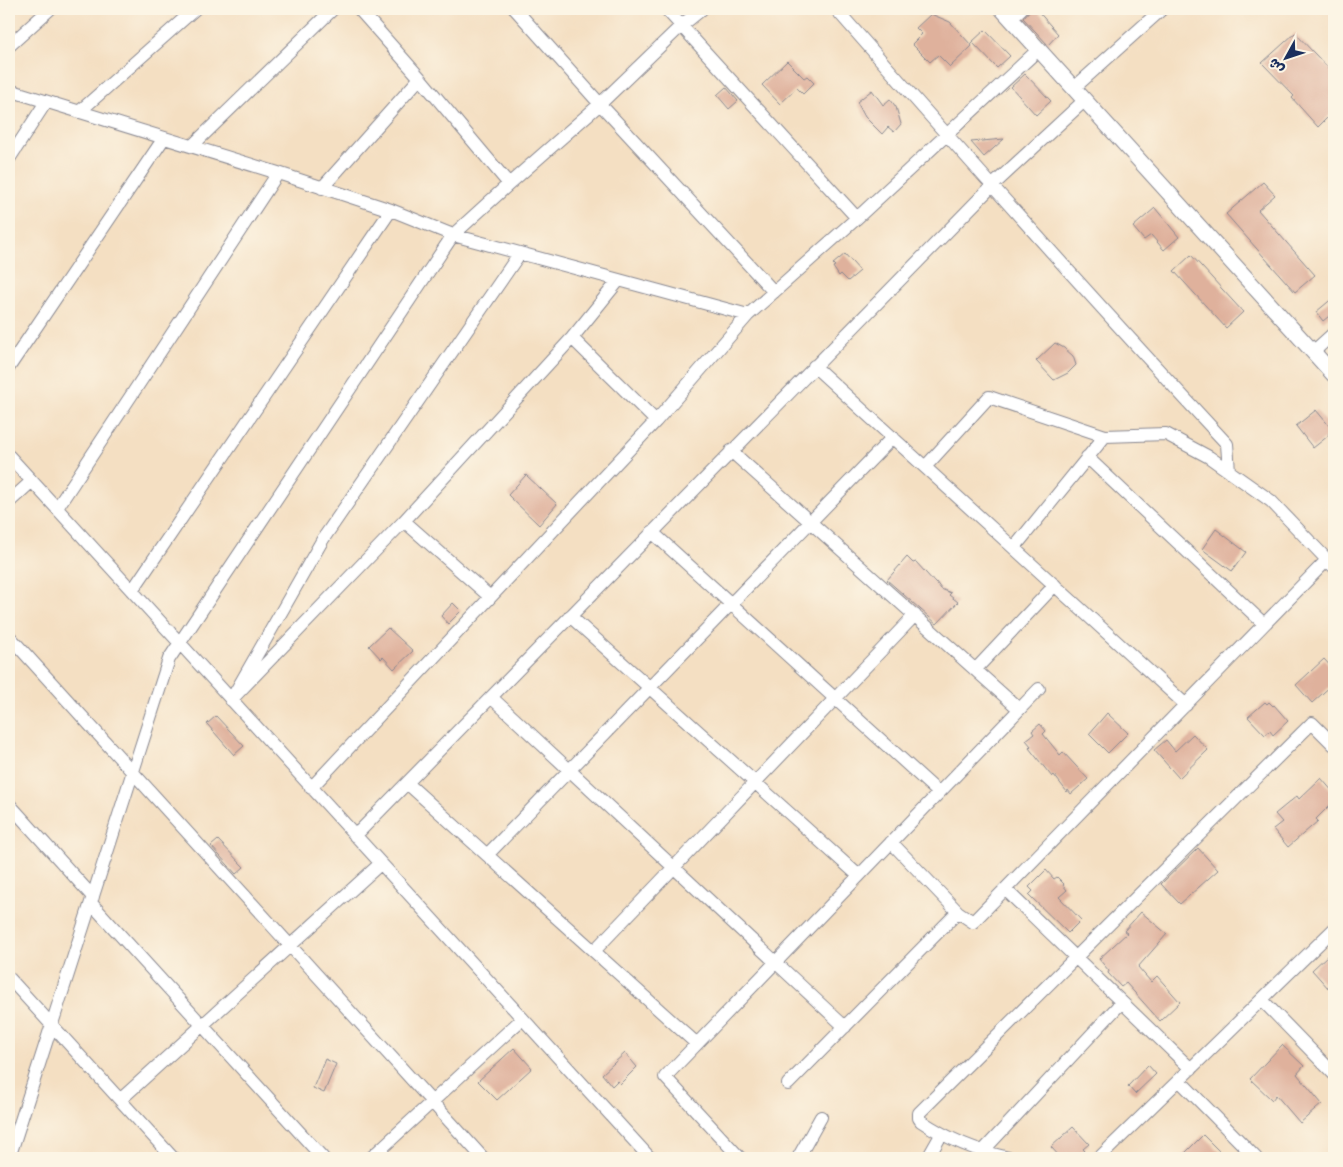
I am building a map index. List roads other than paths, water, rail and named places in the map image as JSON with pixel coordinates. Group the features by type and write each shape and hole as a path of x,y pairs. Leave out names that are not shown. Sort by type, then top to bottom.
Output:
{"street":[{"path":"9,46 50,9"},
{"path":"79,112 195,9"},
{"path":"192,146 333,9"},
{"path":"359,9 509,184"},
{"path":"515,9 774,292"},
{"path":"666,9 857,218"},
{"path":"12,1157 52,1025 169,659 453,235 600,104 681,26 702,9"},
{"path":"836,9 992,186 1228,444 1229,471"},
{"path":"1074,88 1162,9"},
{"path":"1011,12 1039,49 1084,100 1334,375"},
{"path":"311,788 489,596 656,421 748,315 857,218 1039,49"},
{"path":"322,188 420,78"},
{"path":"9,90 278,173 391,210 453,235 748,315"},
{"path":"355,836 992,186 1084,100"},
{"path":"9,158 46,102"},
{"path":"9,367 164,138"},
{"path":"56,508 278,173"},
{"path":"132,591 391,210"},
{"path":"231,700 323,539 520,253"},
{"path":"231,700 404,521 572,338 618,280"},
{"path":"1313,352 1334,333"},
{"path":"572,338 656,421"},
{"path":"814,366 1186,705"},
{"path":"891,842 958,912 974,922 1004,889 1264,624 1331,564 1271,501 1209,457 1166,434 1105,436 989,397 925,467"},
{"path":"1014,548 1105,436"},
{"path":"487,855 893,437"},
{"path":"731,451 1019,709"},
{"path":"9,456 650,1158"},
{"path":"1088,458 1264,624"},
{"path":"9,502 32,481"},
{"path":"404,521 489,596"},
{"path":"652,532 939,793"},
{"path":"975,670 1055,585"},
{"path":"594,952 915,615"},
{"path":"570,616 859,876"},
{"path":"9,636 483,1158"},
{"path":"740,1158 665,1077 1038,689"},
{"path":"491,697 845,1027"},
{"path":"1009,1158 982,1152 941,1135 921,1121 919,1113 1312,723 1334,746"},
{"path":"407,783 697,1044"},
{"path":"9,804 202,1025 323,1158"},
{"path":"120,1100 380,864"},
{"path":"1004,889 1191,1069"},
{"path":"788,1084 958,912"},
{"path":"1099,1158 1334,929"},
{"path":"9,978 173,1158"},
{"path":"1262,1000 1334,1074"},
{"path":"982,1152 1121,1003"},
{"path":"371,1158 522,1019"},
{"path":"1179,1080 1256,1158"},
{"path":"798,1158 821,1117"},
{"path":"928,1158 941,1135"}]}
